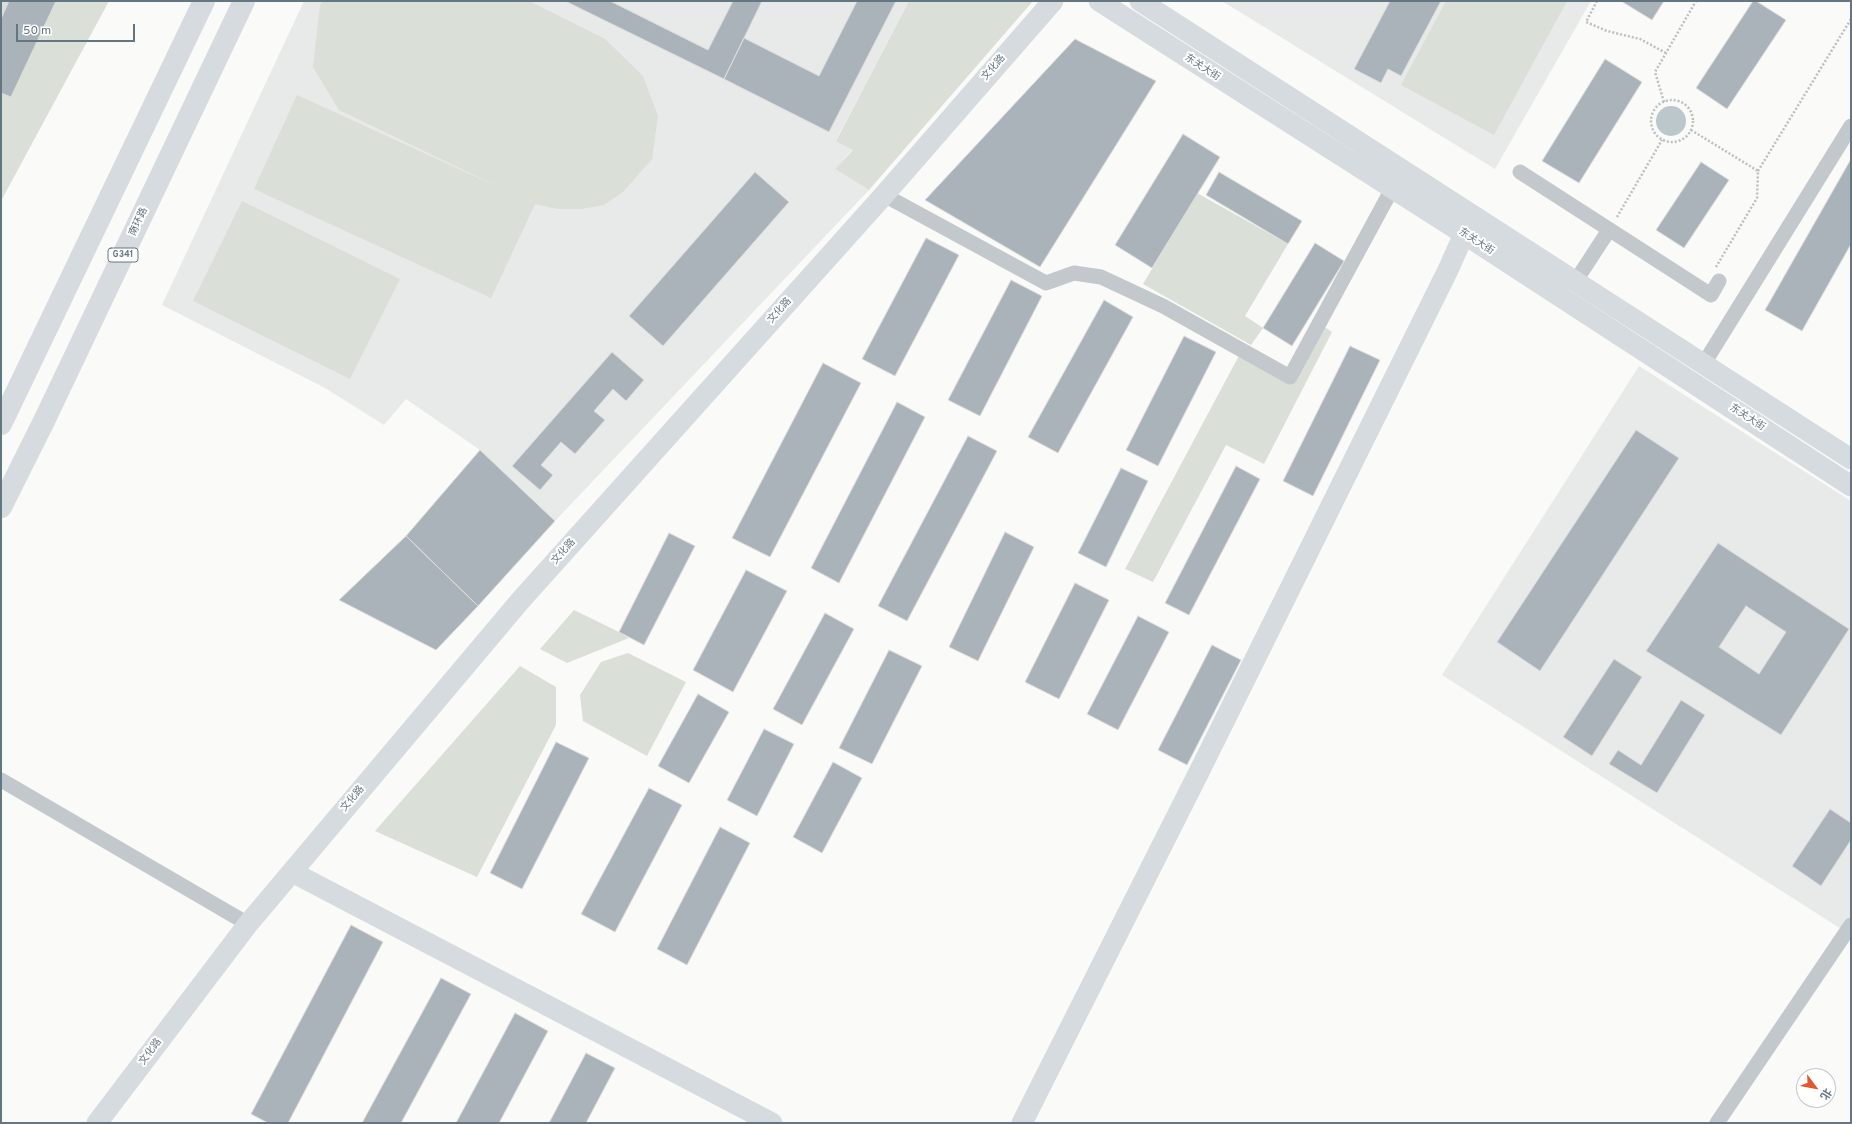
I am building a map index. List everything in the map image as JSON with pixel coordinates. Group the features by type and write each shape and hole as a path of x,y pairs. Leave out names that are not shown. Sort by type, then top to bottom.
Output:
{"highway":[{"path":"1,424 204,1"},
{"name":"南环路","path":"1,507 44,421 244,1"}],"street":[{"name":"文化路","path":"97,1123 248,924 520,601 884,195 1054,1"},
{"name":"东关大街","path":"1098,1 1464,234 1851,486"},
{"name":"东关大街","path":"1140,1 1703,365 1851,458"},
{"path":"1703,365 1851,126"},
{"path":"1520,172 1711,295 1719,281"},
{"path":"884,195 1046,283 1074,273 1101,277 1163,306 1290,378 1392,189"},
{"path":"1575,282 1609,230"},
{"path":"1022,1123 1254,662 1448,270 1464,234"},
{"path":"1,780 248,924"},
{"path":"292,872 772,1123"},
{"path":"1717,1123 1851,924"}],"path":[{"path":"1597,1 1586,22 1608,31 1640,39 1666,53"},
{"path":"1664,102 1655,72 1696,1"},
{"path":"1703,290 1757,198 1758,171 1851,19"},
{"path":"1678,101 1689,109 1693,123 1687,136 1675,142 1662,140 1652,130 1651,117 1657,106 1664,102 1678,101"},
{"path":"1691,130 1758,171"},
{"path":"1609,230 1662,140"}],"shaded area":[{"path":"1,1 109,1 1,201"},
{"path":"304,1 909,1 836,140 853,149 835,169 869,190 555,521 480,450 406,399 384,425 325,388 162,305"},
{"path":"323,1 529,1 605,39 643,76 658,116 652,159 623,192 604,205 581,209 557,209 535,204 491,298 254,189 297,95 505,190 339,110 313,67 320,5"},
{"path":"909,1 1033,1 869,190 835,169 853,150 836,141"},
{"path":"1222,1 1591,1 1495,169"},
{"path":"1446,1 1567,1 1494,135 1401,85"},
{"path":"1671,106 1682,110 1686,121 1682,132 1671,136 1660,132 1656,121 1660,110"},
{"path":"1197,193 1288,244 1245,316 1263,328 1251,345 1143,284"},
{"path":"242,201 400,279 350,379 193,301"},
{"path":"1320,324 1332,332 1264,464 1226,445 1153,582 1125,569 1242,350 1290,377"},
{"path":"1639,366 1851,501 1851,924 1846,932 1442,675"},
{"path":"574,610 629,638 567,663 540,649"},
{"path":"628,653 686,682 647,756 583,721 580,695 601,662"},
{"path":"520,666 556,687 556,725 477,877 375,831"}],"building":[{"path":"9,1 56,1 11,97 1,93 1,19"},
{"path":"565,1 610,1 708,50 733,1 762,1 724,79"},
{"path":"857,1 896,1 829,132 724,79 744,38 819,76"},
{"path":"1390,1 1441,1 1401,76 1388,69 1381,83 1354,69"},
{"path":"1621,1 1664,1 1652,20"},
{"path":"1753,1 1756,1 1786,20 1727,109 1696,88"},
{"path":"1075,39 1156,81 1040,267 925,200"},
{"path":"1605,59 1642,82 1579,183 1542,161"},
{"path":"1183,134 1220,157 1152,268 1115,245"},
{"path":"1851,159 1851,244 1802,331 1765,310"},
{"path":"1701,162 1729,180 1684,248 1656,230"},
{"path":"755,172 789,202 663,346 629,316"},
{"path":"1219,172 1302,221 1288,244 1206,195"},
{"path":"926,238 959,255 895,376 862,359"},
{"path":"1315,243 1344,261 1292,346 1263,328"},
{"path":"1011,280 1042,296 980,416 948,400"},
{"path":"1104,300 1133,317 1058,453 1028,437"},
{"path":"1184,336 1216,352 1158,466 1126,450"},
{"path":"1350,346 1380,360 1313,496 1283,481"},
{"path":"612,352 644,380 626,401 613,389 594,411 605,420 575,454 561,442 541,465 553,475 540,490 512,466"},
{"path":"823,363 861,383 770,557 732,538"},
{"path":"897,402 925,417 839,583 811,568"},
{"path":"1636,430 1679,458 1540,671 1497,642"},
{"path":"968,436 997,451 907,621 878,606"},
{"path":"480,450 555,521 478,606 406,536"},
{"path":"1236,466 1260,479 1189,615 1165,603"},
{"path":"1121,468 1148,481 1106,567 1078,553"},
{"path":"1005,532 1034,547 978,661 949,647"},
{"path":"669,533 695,546 644,645 619,632"},
{"path":"406,536 478,606 436,650 339,600"},
{"path":"1718,543 1849,629 1781,735 1646,651","holes":["1746,606 1786,632 1759,674 1719,647"]},
{"path":"746,570 787,591 733,692 693,670"},
{"path":"1075,583 1109,600 1059,699 1025,682"},
{"path":"825,613 854,629 802,725 773,709"},
{"path":"1138,616 1169,632 1118,730 1087,714"},
{"path":"1212,645 1241,660 1187,765 1158,750"},
{"path":"889,650 922,666 872,764 839,748"},
{"path":"1614,659 1642,677 1592,756 1563,737"},
{"path":"698,694 729,712 689,783 658,766"},
{"path":"1681,700 1705,715 1657,793 1609,764 1618,750 1641,765"},
{"path":"764,729 794,744 757,816 727,800"},
{"path":"556,742 589,758 522,889 490,873"},
{"path":"833,762 862,778 822,853 793,837"},
{"path":"649,788 682,805 615,932 581,914"},
{"path":"1830,809 1851,823 1851,840 1821,886 1792,866"},
{"path":"720,827 750,843 687,965 657,949"},
{"path":"351,925 383,942 288,1123 268,1123 251,1114"},
{"path":"441,978 471,994 401,1123 362,1123"},
{"path":"515,1013 548,1031 499,1123 456,1123"},
{"path":"586,1053 615,1068 586,1123 549,1123"}]}
